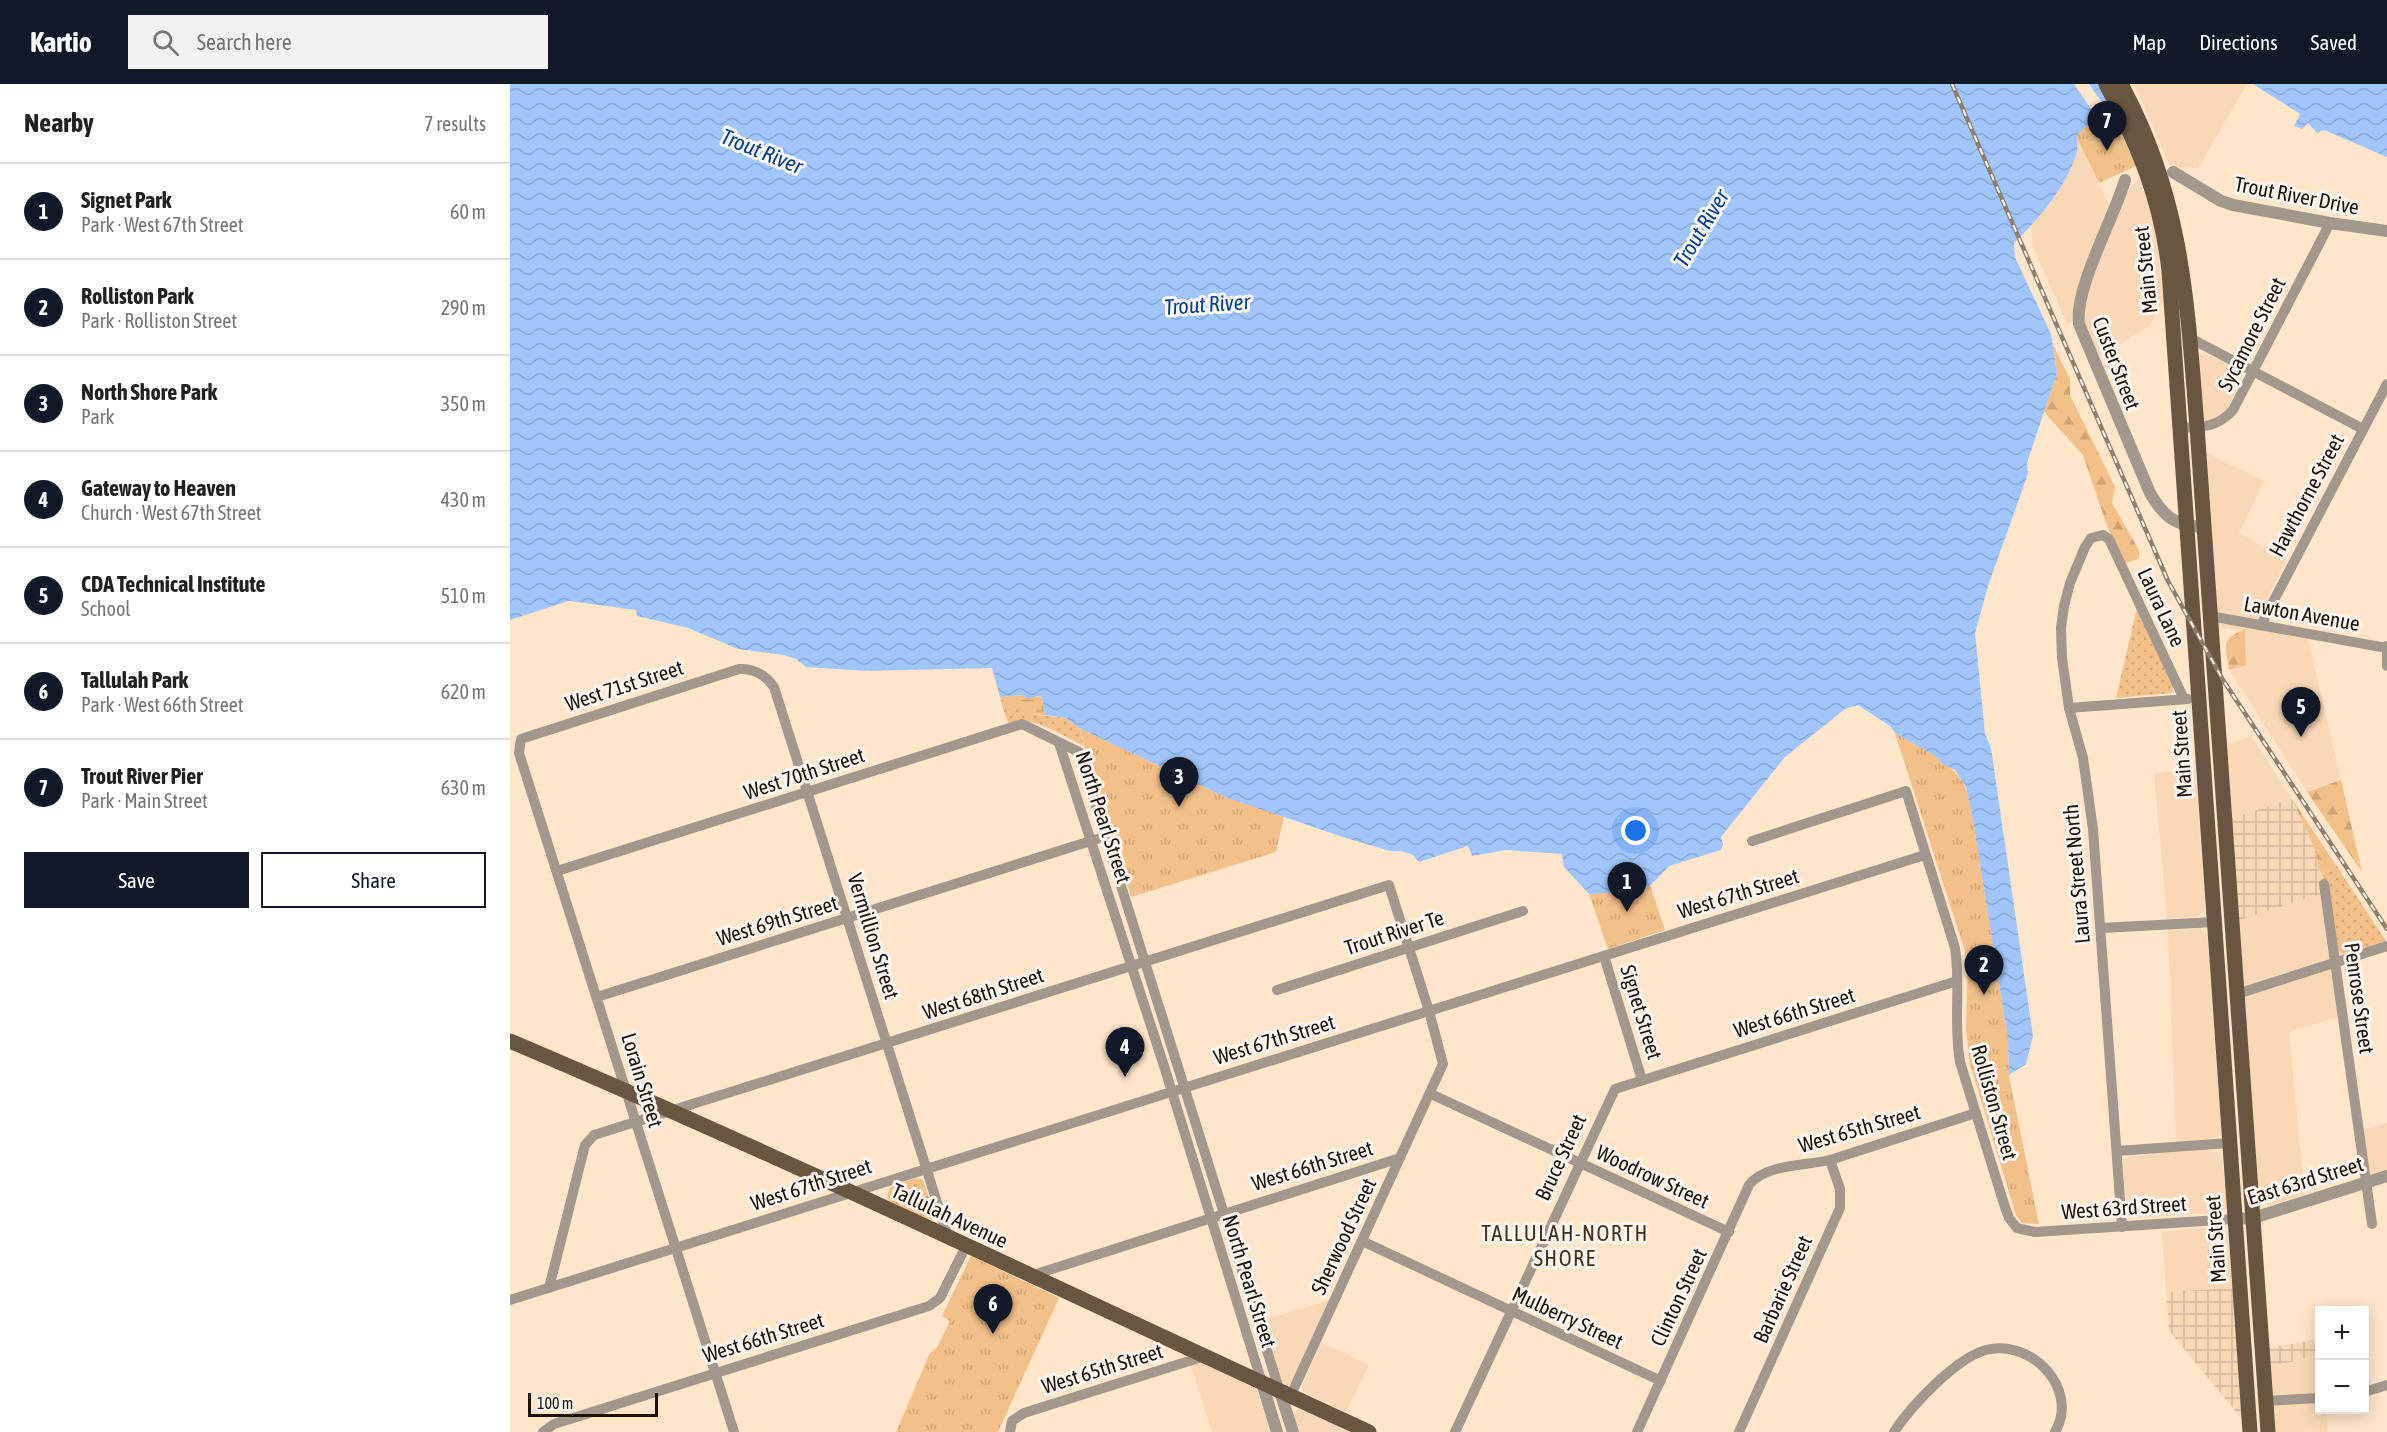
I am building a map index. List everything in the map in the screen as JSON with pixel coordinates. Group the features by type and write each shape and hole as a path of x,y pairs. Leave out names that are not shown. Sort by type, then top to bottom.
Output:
{"main road":[{"name":"Main Street","path":"2106,84 2162,198 2186,526 2191,698 2202,760 2250,1432"},
{"name":"Main Street","path":"2121,84 2143,128 2181,257 2190,338 2268,1432"},
{"path":"2210,870 2223,927 2229,984 2237,994"},
{"name":"Tallulah Avenue","path":"510,1041 626,1090 851,1192 1369,1432"}],"street":[{"name":"Trout River Drive","path":"2173,172 2227,203 2330,223 2387,231"},
{"name":"Custer Street","path":"2125,180 2082,293 2077,313 2079,324 2150,493 2164,513 2186,526"},
{"name":"Sycamore Street","path":"2179,428 2214,424 2224,420 2233,410 2330,223"},
{"path":"2190,338 2363,429"},
{"name":"Hawthorne Street","path":"2261,625 2387,384"},
{"path":"2186,526 2205,527"},
{"name":"Laura Lane","path":"2103,535 2109,539 2191,698"},
{"name":"Laura Street North","path":"2103,535 2091,538 2085,547 2064,606 2061,628 2062,658 2069,708 2083,758 2089,801 2102,928 2122,1227"},
{"name":"Lawton Avenue","path":"2210,616 2386,647"},
{"path":"2386,647 2387,666"},
{"name":"West 71st Street","path":"521,739 739,669"},
{"name":"Vermillion Street","path":"739,669 756,672 769,679 774,687 948,1237"},
{"path":"2069,708 2191,698"},
{"name":"West 70th Street","path":"557,871 1022,724 1059,743"},
{"name":"Lorain Street","path":"521,739 519,753 734,1432"},
{"name":"North Pearl Street","path":"1059,743 1079,752 1225,1213 1285,1394 1293,1432"},
{"name":"North Pearl Street","path":"1059,743 1093,841 1278,1432"},
{"path":"2202,760 2220,758"},
{"path":"1752,841 1906,790 1955,948 1957,981"},
{"name":"West 69th Street","path":"597,997 1106,837"},
{"name":"West 67th Street","path":"510,1300 1925,855"},
{"name":"Penrose Street","path":"2324,884 2372,1224"},
{"name":"West 68th Street","path":"549,1288 585,1145 594,1135 1389,885 1409,948"},
{"name":"Trout River Te","path":"1278,990 1523,911"},
{"path":"2102,928 2214,922"},
{"path":"2237,994 2387,946"},
{"path":"1409,948 1429,1011"},
{"name":"Signet Street","path":"1604,956 1642,1080"},
{"name":"West 66th Street","path":"1642,1080 1957,981"},
{"name":"Rolliston Street","path":"1957,981 1957,1044 2006,1211 2017,1228"},
{"name":"Sherwood Street","path":"1285,1394 1362,1241 1443,1064 1429,1011"},
{"name":"Bruce Street","path":"1455,1432 1615,1089 1642,1080"},
{"name":"Woodrow Street","path":"1431,1094 1729,1232"},
{"name":"West 65th Street","path":"1754,1179 1770,1170 1830,1160 1976,1113"},
{"path":"2117,1151 2229,1143"},
{"name":"West 66th Street","path":"1030,1276 1400,1158"},
{"name":"Barbarie Street","path":"1739,1432 1840,1208 1840,1189 1830,1160"},
{"name":"East 63rd Street","path":"2234,1220 2253,1218 2387,1176"},
{"name":"Clinton Street","path":"1637,1432 1749,1185 1754,1179"},
{"name":"West 63rd Street","path":"2017,1228 2035,1232 2234,1220"},
{"name":"Mulberry Street","path":"1362,1241 1661,1381"},
{"name":"West 66th Street","path":"543,1432 554,1424 935,1303 944,1291 966,1246"},
{"path":"1894,1432 1918,1401 1968,1358 1993,1348 2016,1350 2034,1357 2053,1377 2061,1401 2061,1419 2055,1432"},
{"name":"West 65th Street","path":"1011,1427 1024,1413 1205,1356"},
{"path":"2369,1390 2387,1385"},
{"path":"2265,1401 2315,1398"}],"shaded area":[{"path":"2134,84 2247,84 2198,168 2173,167 2169,164"},
{"path":"2076,136 2110,207 2074,302 2072,322 2067,324 2033,247 2031,226 2056,195 2077,153"},
{"path":"2140,180 2156,222 2163,302 2150,326 2101,355 2097,355 2082,323 2085,298 2125,194 2136,181"},
{"path":"2198,353 2219,359 2241,370 2243,375 2229,406 2221,415 2203,424"},
{"path":"2205,452 2264,481 2239,533 2287,560 2258,616 2260,630 2308,639 2341,780 2307,792 2229,670 2246,665 2245,630 2217,627"},
{"path":"2251,736 2292,799 2231,818 2226,745"},
{"path":"2195,770 2205,911 2196,917 2167,919 2154,773"},
{"path":"2292,799 2317,854 2321,894 2239,920 2231,818"},
{"path":"2318,869 2328,889 2345,954 2331,969 2338,1017 2289,1032 2305,1195 2270,1205 2264,1203 2258,1196 2239,920 2321,894"},
{"path":"2200,928 2207,935 2221,1132 2217,1137 2205,1140 2176,1143 2168,930"},
{"path":"2387,1123 2387,1170 2370,1175 2363,1130"},
{"path":"2205,1149 2222,1156 2227,1208 2224,1212 2133,1218 2127,1213 2123,1162 2126,1157"},
{"path":"2217,1227 2228,1235 2233,1288 2166,1292 2162,1231"},
{"path":"2233,1288 2242,1419 2169,1331 2166,1292"},
{"path":"1330,1300 1293,1380 1289,1385 1285,1385 1278,1371 1264,1320"},
{"path":"2315,1340 2315,1357 2270,1366 2269,1348"},
{"path":"1321,1342 1369,1365 1346,1412 1304,1392 1302,1387"},
{"path":"2315,1357 2315,1414 2326,1414 2328,1432 2274,1432 2270,1366"},
{"path":"1200,1362 1256,1389 1271,1432 1212,1432 1191,1366"},
{"path":"1300,1409 1355,1432 1299,1432 1294,1415 1296,1410"}],"green space":[{"path":"2107,103 2136,166 2099,183 2076,136"},
{"path":"2053,345 2070,379 2070,395 2115,487 2112,503 2139,550 2139,559 2125,563 2107,526 2083,455 2044,412 2057,373"},
{"path":"2137,608 2174,685 2172,693 2116,698"},
{"path":"2245,629 2246,665 2229,670 2226,645 2231,637"},
{"path":"1022,695 1042,697 1045,715 1029,714 1027,710 1018,705 1003,708 1000,697"},
{"path":"1019,704 1026,707 1029,714 1066,718 1079,728 1084,746 1038,724 1018,721 1008,723 1003,708"},
{"path":"1079,728 1225,797 1284,816 1276,852 1131,897"},
{"path":"1895,733 1924,749 1953,770 1968,793 2008,1039 2009,1076 2039,1224 2022,1223 2016,1215 1970,1064 1966,1030 1968,961"},
{"path":"2341,780 2362,872 2307,792"},
{"path":"2292,799 2336,865 2321,873 2318,869 2317,854"},
{"path":"2336,865 2386,941 2345,954 2338,951 2328,889 2321,873"},
{"path":"1650,885 1665,930 1608,949 1589,894 1641,891"},
{"path":"916,1178 923,1180 934,1213 932,1218 927,1219 891,1202 887,1197 890,1187"},
{"path":"971,1256 1059,1298 998,1432 896,1432 930,1353 937,1348 950,1321 942,1316"}],"water":[{"name":"Trout River","path":"510,84 2106,84 2107,103 2077,136 2077,153 2065,179 2042,213 2014,243 2015,257 2051,334 2057,373 2027,463 2028,474 1989,583 1975,633 1985,734 1991,748 2033,1036 2026,1064 2009,1075 2008,1039 1966,787 1955,770 1895,733 1890,726 1858,705 1845,709 1785,757 1721,837 1723,845 1721,850 1669,866 1652,884 1641,891 1589,894 1564,867 1562,854 1506,850 1472,856 1468,846 1419,862 1413,855 1346,838 1225,797 1079,728 1066,718 1045,715 1042,697 1029,699 1022,695 1000,697 992,668 866,671 806,667 796,659 784,655 738,649 688,628 637,616 636,610 569,601 510,620"},
{"path":"2253,84 2387,84 2387,157 2324,130 2317,133 2308,123 2302,129 2294,126 2300,114"}],"pier":[{"path":"2074,84 2089,84 2106,108 2097,118"}],"railway":[{"path":"1952,84 2168,581 2223,680 2387,929"}],"place":[{"name":"Trout River Pier","path":"2107,151"},
{"name":"CDA Technical Institute","path":"2301,737"},
{"name":"North Shore Park","path":"1179,807"},
{"name":"Signet Park","path":"1627,912"},
{"name":"Rolliston Park","path":"1984,995"},
{"name":"Gateway to Heaven","path":"1125,1077"},
{"name":"Tallulah Park","path":"993,1334"}],"district":[{"name":"TALLULAH-NORTH SHORE","path":"1565,1246"}]}
